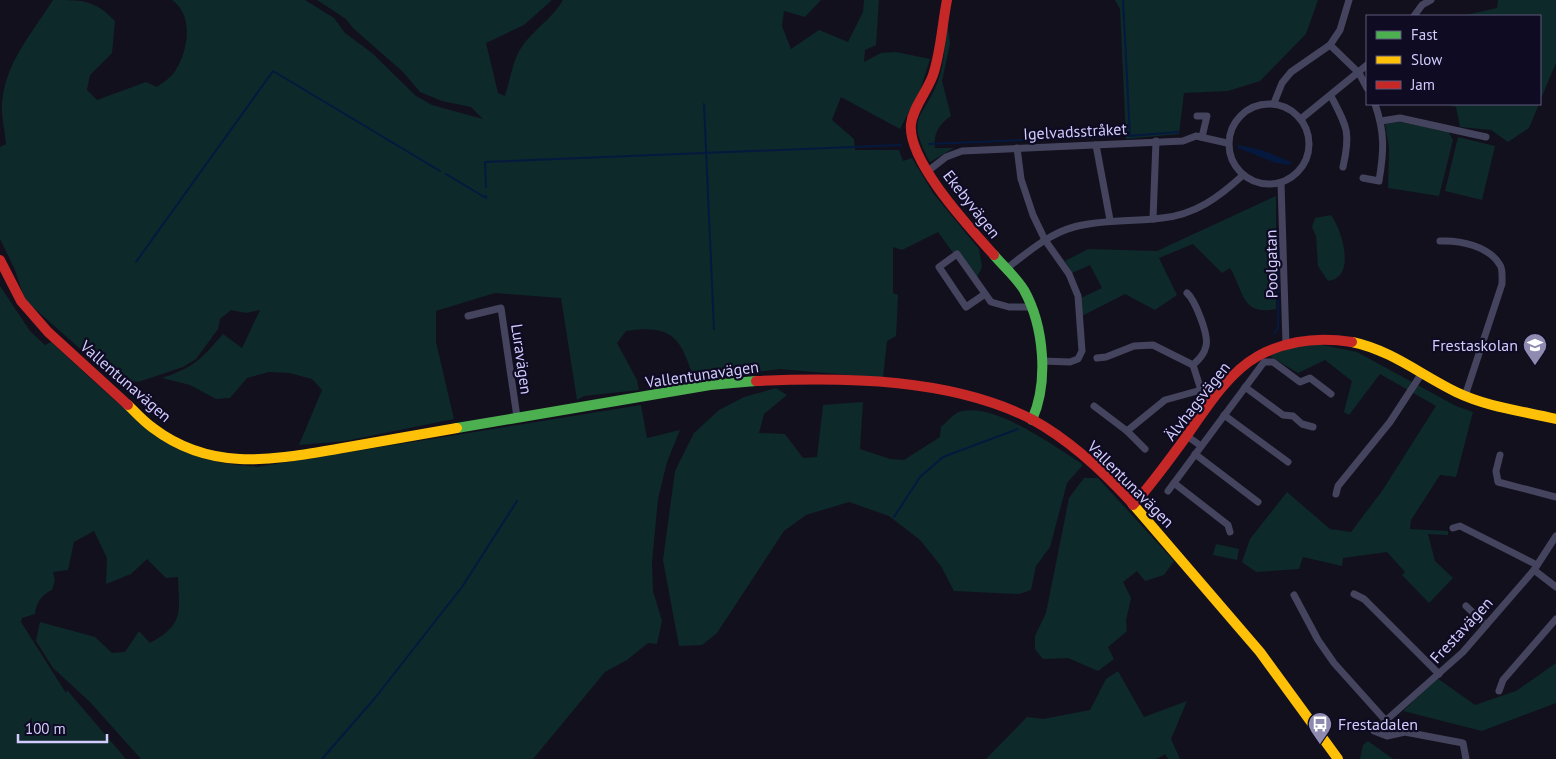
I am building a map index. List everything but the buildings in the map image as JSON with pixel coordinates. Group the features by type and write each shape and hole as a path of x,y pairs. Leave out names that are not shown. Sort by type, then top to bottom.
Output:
{"main road":[{"name":"Ekebyvägen","path":"947,0 936,64 930,84 911,119 913,142 928,171 965,222 1024,291 1031,307 1042,361 1040,403 1032,420"},
{"name":"Vallentunavägen","path":"0,260 20,301 48,332 154,429 182,445 218,457 254,461 284,458 710,385 783,378 898,384 989,402 1032,420 1092,462 1133,505 1244,632 1292,694 1338,759"},
{"name":"Älvhagsvägen","path":"1133,505 1158,478 1210,404 1244,365 1262,354 1286,344 1306,340 1336,340 1365,346 1486,404 1556,419"}],"street":[{"path":"1274,103 1282,83 1292,72 1330,46 1340,30 1349,0"},
{"path":"1414,15 1420,2 1431,0"},
{"path":"1330,46 1359,73 1366,86"},
{"path":"1302,118 1366,66"},
{"path":"1331,96 1345,124 1349,143 1344,167"},
{"path":"1274,103 1286,105 1302,118 1309,137 1309,149 1303,165 1291,177 1282,183 1270,184 1242,176 1230,154 1227,143 1229,130 1240,116 1256,106 1274,103"},
{"path":"1364,178 1379,181 1384,147 1381,121 1375,105"},
{"path":"1197,116 1207,116 1199,137"},
{"path":"1381,121 1400,118 1486,137"},
{"name":"Igelvadsstråket","path":"928,171 946,157 957,152 1183,141 1199,137 1227,143"},
{"path":"1153,219 1156,141"},
{"path":"1096,145 1110,220"},
{"path":"1017,148 1021,179 1045,240 1069,274 1078,296 1082,351 1078,359 1070,362 1042,361"},
{"path":"1006,269 1045,240 1073,227 1110,220 1153,219 1189,212 1208,204 1242,176"},
{"name":"Poolgatan","path":"1282,183 1286,344"},
{"path":"1440,242 1448,241 1486,250 1501,266 1502,284 1466,396"},
{"path":"985,294 966,307 939,267 957,254 991,302 1008,307 1031,307"},
{"path":"1187,293 1192,297 1198,310 1207,344 1203,355 1193,365"},
{"name":"Luravägen","path":"468,316 501,308 517,417"},
{"path":"1097,358 1134,346 1153,345 1193,365 1200,390 1210,404"},
{"path":"1168,491 1264,362 1273,362 1300,382 1310,378 1331,394"},
{"path":"1336,494 1338,486 1390,422 1422,373"},
{"path":"1245,388 1283,415 1293,416 1302,424 1313,428"},
{"path":"1126,431 1165,400 1200,390"},
{"path":"1094,406 1126,431 1145,449"},
{"path":"1224,415 1288,462"},
{"path":"1187,436 1201,446"},
{"path":"1195,454 1258,502"},
{"path":"1500,455 1496,471 1498,482 1556,497"},
{"path":"1174,483 1228,526 1230,532"},
{"path":"1453,528 1460,526 1535,568 1556,587"},
{"name":"Frestavägen","path":"1466,759 1463,743 1405,732 1387,736 1374,731 1439,674 1486,625 1535,568 1556,536"},
{"path":"1354,594 1364,599 1439,674"},
{"path":"1294,595 1318,640 1334,663 1386,721"},
{"path":"1466,606 1486,625"},
{"path":"1500,691 1503,680 1556,619"}],"green space":[{"path":"53,0 73,0 95,5 115,21 112,53 90,75 87,90 97,100 146,82 157,87 173,74 182,56 187,36 184,16 172,0 305,0 334,18 345,33 372,53 416,96 432,105 483,119 471,107 442,101 420,92 403,72 353,28 346,19 317,0 552,0 524,25 486,43 498,93 505,96 518,53 563,0 821,0 805,17 784,11 782,26 791,49 819,30 848,42 863,12 864,0 879,0 876,45 865,50 864,62 881,53 896,52 930,59 920,91 900,129 841,97 832,120 854,139 855,150 899,150 903,161 912,158 933,193 979,249 982,267 977,277 954,254 938,232 902,250 893,247 893,293 898,295 896,336 887,341 883,378 780,369 694,380 684,354 673,337 665,332 642,329 626,331 617,343 637,380 639,390 584,396 577,400 561,298 495,293 436,311 436,342 454,419 345,441 299,445 322,390 312,379 289,373 269,372 247,378 230,398 216,399 190,385 162,378 182,370 197,361 223,334 242,348 260,310 246,313 231,310 220,319 218,329 196,359 183,367 138,382 113,378 25,300 15,270 0,239 0,147 6,144 2,102 4,87 14,61"},
{"path":"1115,0 1318,0 1306,34 1260,81 1228,91 1184,93 1179,134 1126,139 1120,9"},
{"path":"1498,0 1556,0 1556,63 1541,99 1541,15 1466,15 1497,8"},
{"path":"947,20 950,44 942,81 951,116 943,122 938,130 935,138 935,148 954,148 930,162 918,135 917,126 940,74"},
{"path":"1448,105 1539,105 1529,128 1508,142 1491,130 1460,127 1456,107"},
{"path":"1399,122 1448,131 1453,140 1439,196 1388,188 1389,148 1385,124"},
{"path":"1458,137 1495,146 1482,200 1445,191"},
{"path":"1276,196 1276,309 1256,309 1250,305 1241,293 1230,268 1222,273 1193,244 1159,258 1177,295 1155,310 1125,294 1080,317 1081,298 1102,288 1090,265 1072,273 1065,261 1088,249 1157,251"},
{"path":"1331,215 1343,242 1345,263 1342,272 1337,278 1328,281 1318,266 1316,236 1312,227 1315,218"},
{"path":"0,286 30,331 45,345 51,342 148,427 192,453 225,463 257,467 641,405 647,438 680,430 667,462 658,499 652,562 653,591 662,621 657,644 648,643 627,660 605,672 533,759 141,759 90,702 53,668 36,641 40,622 95,637 112,653 125,652 139,631 150,643 169,630 175,623 179,608 178,577 166,578 147,559 131,574 106,584 107,558 94,531 74,542 68,570 53,572 55,580 52,590 40,599 35,614 22,618 21,622 66,693 67,690 126,759 0,759"},
{"path":"1318,344 1357,352 1456,406 1473,412 1456,477 1440,475 1411,520 1410,529 1448,531 1448,535 1428,534 1435,561 1453,578 1429,603 1402,575 1405,572 1387,552 1343,558 1342,566 1303,557 1299,569 1256,572 1242,562 1250,539 1287,492 1330,529 1351,532 1382,491 1436,406 1380,374 1349,415 1344,412 1352,381 1325,360 1298,373 1268,355 1299,345"},
{"path":"776,388 787,395 764,414 759,433 785,434 803,458 817,457 823,405 863,402 860,449 890,459 904,460 940,437 941,427 954,415 959,412 973,410 989,413 1023,427 1081,463 1082,466 1067,483 1050,547 1036,566 1031,590 1019,594 954,591 941,566 920,540 889,516 849,502 806,515 784,531 717,633 702,645 679,646 663,560 675,471 694,433 719,410 744,397"},
{"path":"1084,478 1098,478 1174,561 1164,575 1145,581 1137,571 1123,582 1131,598 1126,621 1127,631 1108,647 1114,659 1098,671 1068,658 1043,659 1035,649 1035,636 1046,613 1069,498"},
{"path":"1216,544 1239,549 1237,560 1213,555"},
{"path":"1556,663 1556,703 1482,731 1403,711 1437,678 1475,705 1516,691"},
{"path":"1118,671 1144,717 1187,701 1171,739 1180,759 1168,759 1165,754 1157,759 986,759 1027,717 1043,719 1090,710 1106,679"},
{"path":"1368,741 1393,759 1360,759 1363,745"}],"water":[{"path":"1238,145 1262,150 1291,162 1291,165 1276,163 1238,148"}],"waterway":[{"path":"1123,0 1130,136"},
{"path":"136,262 273,71 440,171"},
{"path":"704,104 714,329"},
{"path":"1129,136 1178,132"},
{"path":"929,144 1120,136"},
{"path":"486,187 485,162 901,145"},
{"path":"446,174 486,198 486,196"},
{"path":"1274,334 1278,328 1279,236"},
{"path":"894,517 920,477 943,457 1018,429"},
{"path":"322,759 375,698 462,587 517,501"}],"traffic: fast":[{"path":"994,255 1014,276 1024,290 1031,304 1040,337 1042,354 1041,389 1032,420"},
{"path":"457,428 710,385 756,381"}],"traffic: slow":[{"path":"1352,342 1393,357 1468,397 1492,405 1556,419"},
{"path":"128,405 150,426 175,442 197,451 220,457 242,459 289,457 457,428"},
{"path":"1132,503 1260,652 1338,759"}],"traffic: jam":[{"path":"947,0 936,66 912,118 912,139 929,175 956,211 994,255"},
{"path":"0,260 21,301 48,332 128,405"},
{"path":"1133,505 1165,466 1216,394 1246,364 1258,356 1292,343 1316,340 1352,342"},
{"path":"756,381 826,380 898,383 934,388 1002,406 1033,420 1060,437 1098,468 1132,503"}],"place":[{"name":"Frestaskolan","path":"1535,366"},
{"name":"Frestadalen","path":"1320,745"}]}
